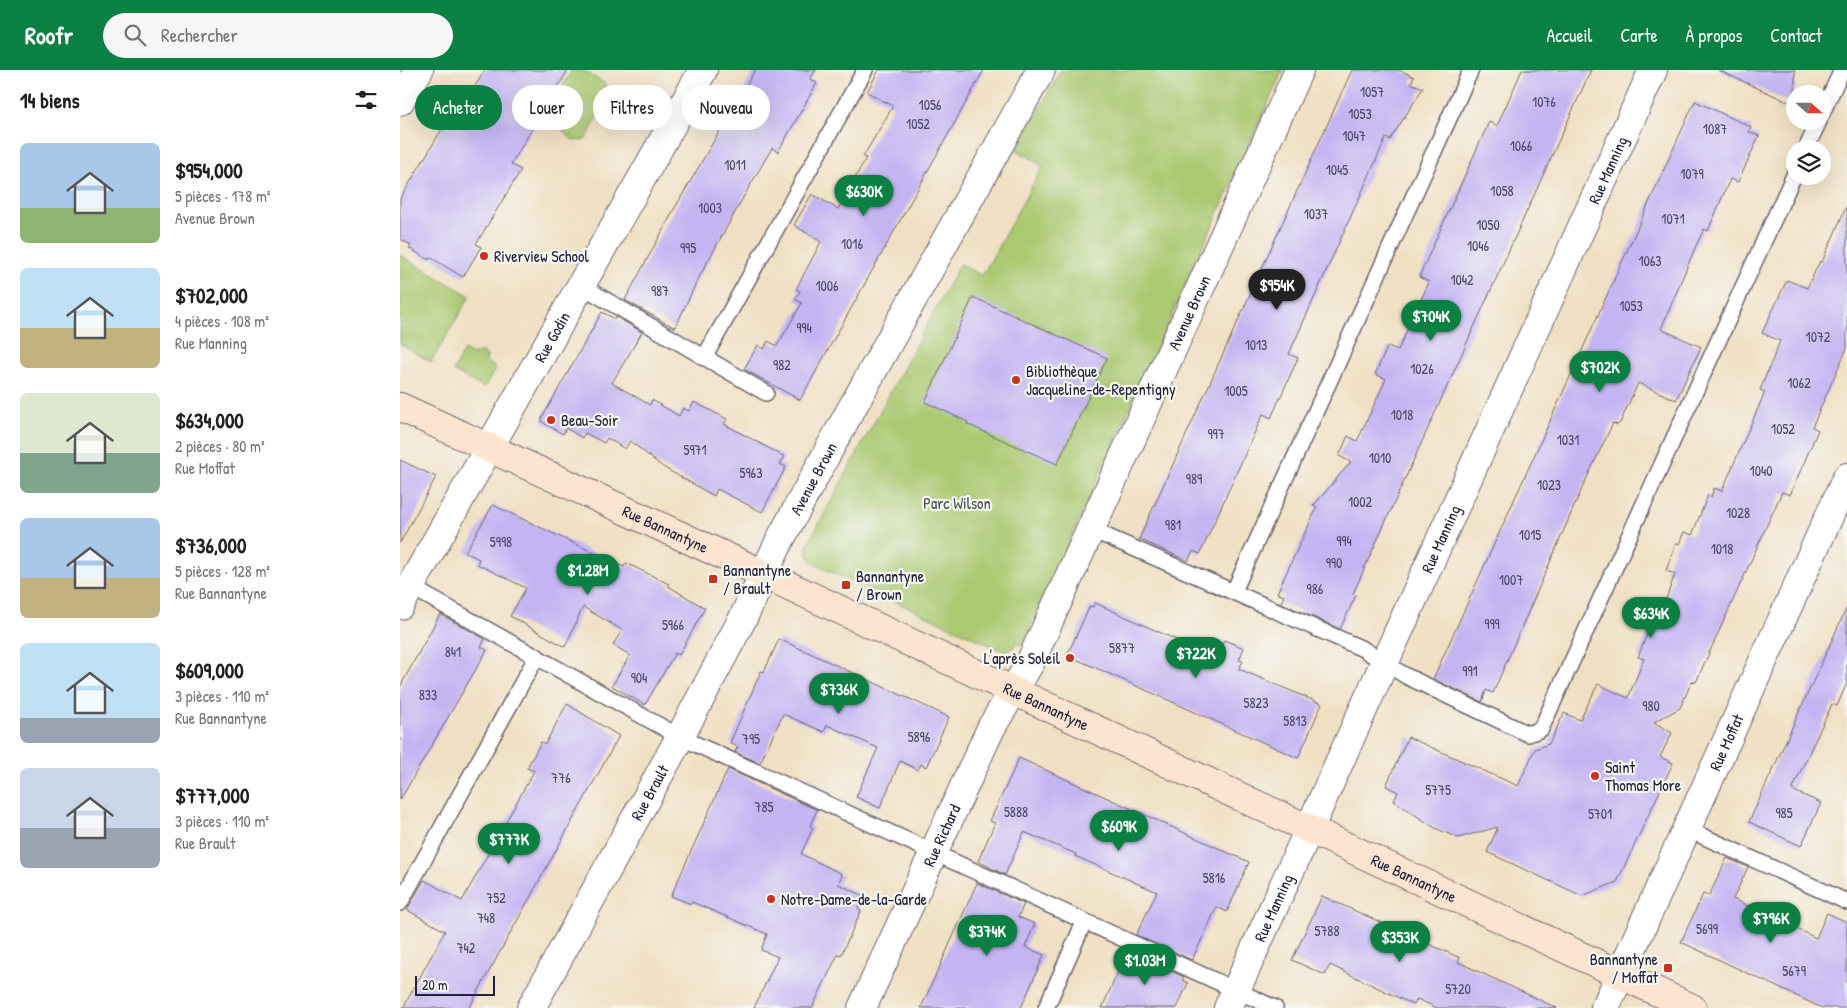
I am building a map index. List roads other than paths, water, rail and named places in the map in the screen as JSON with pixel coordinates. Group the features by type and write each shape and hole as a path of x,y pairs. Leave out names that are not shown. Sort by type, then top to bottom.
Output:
{"street":[{"path":"400,101 419,70"},
{"name":"Rue Godin","path":"405,596 703,70"},
{"name":"Avenue Brown","path":"764,574 780,540 838,433 1041,70"},
{"name":"Avenue Brown","path":"1013,691 1030,663 1299,70"},
{"name":"Rue Manning","path":"1232,999 1653,70"},
{"name":"Rue Bannantyne","path":"400,407 764,574 1692,1008"},
{"name":"Rue Moffat","path":"1605,1008 1847,477"},
{"name":"Rue Brault","path":"531,1008 680,737 764,574"},
{"name":"Rue Richard","path":"862,1008 991,728 1013,691"}],"lane":[{"path":"704,358 866,70"},
{"path":"1234,591 1470,70"},
{"path":"1831,94 1842,70"},
{"path":"1090,528 1363,649 1406,676 1528,734 1541,729 1790,185"},
{"path":"580,285 766,393"},
{"path":"405,596 537,656 680,737 933,851 1084,922 1232,999 1276,1008"},
{"path":"400,903 537,656"},
{"path":"1687,829 1847,902"},
{"path":"1046,1008 1084,922"}],"place":[{"name":"Riverview School","path":"484,256"},
{"name":"Bibliothèque Jacqueline-de-Repentigny","path":"1016,380"},
{"name":"Beau-Soir","path":"551,420"},
{"name":"Bannantyne / Brault","path":"713,579"},
{"name":"Bannantyne / Brown","path":"846,585"},
{"name":"L'après Soleil","path":"1070,658"},
{"name":"Saint Thomas More","path":"1595,776"},
{"name":"Notre-Dame-de-la-Garde","path":"771,899"},
{"name":"Bannantyne / Moffat","path":"1668,968"}],"park label":[{"name":"Parc Wilson","path":"957,503"}]}
